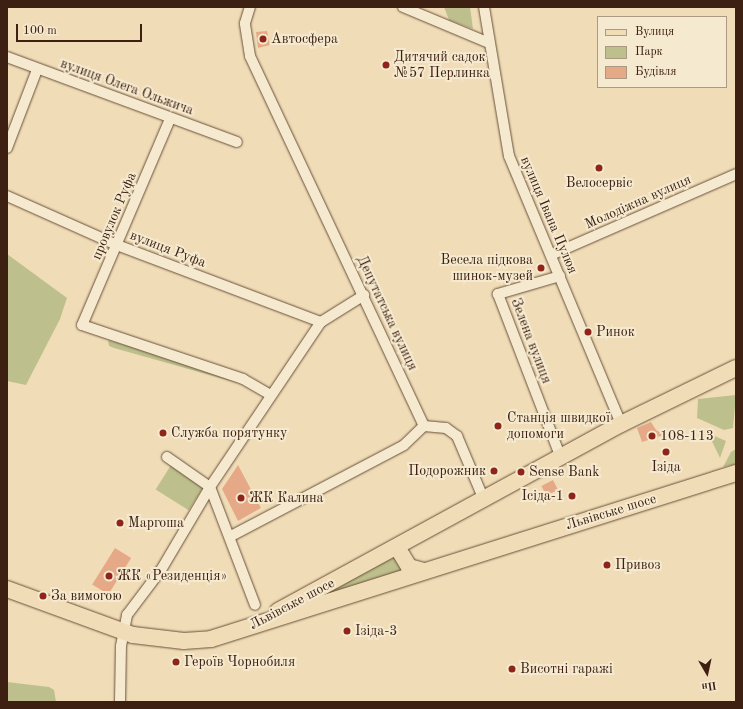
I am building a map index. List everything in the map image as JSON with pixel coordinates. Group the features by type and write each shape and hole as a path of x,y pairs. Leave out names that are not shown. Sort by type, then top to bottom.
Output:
{"main road":[{"name":"Львівське шосе","path":"242,631 622,424 736,368"},
{"name":"Львівське шосе","path":"242,631 424,571 736,474"},
{"path":"397,547 409,567 424,571"},
{"path":"7,589 124,631 155,639 184,641 242,631"}],"street":[{"name":"Депутатська вулиця","path":"250,7 245,23 250,56 364,295 424,426"},
{"path":"403,7 489,43"},
{"name":"вулиця Івана Пулюя","path":"484,7 509,156 592,356 622,424"},
{"name":"вулиця Олега Ольжича","path":"7,57 37,70 237,142"},
{"path":"7,148 37,70"},
{"name":"провулок Руфа","path":"170,118 82,325 243,379 271,395"},
{"name":"Молодіжна вулиця","path":"551,255 736,174"},
{"name":"вулиця Руфа","path":"7,196 117,245 321,322"},
{"name":"Зелена вулиця","path":"560,276 498,294 560,458"},
{"path":"120,702 124,631 127,615 161,570 210,487 321,322 364,295"},
{"path":"230,536 404,445 424,426 446,428 457,436 484,500"},
{"path":"167,457 210,487 230,536 255,605"}],"green space":[{"path":"444,7 470,7 473,29 449,20"},
{"path":"7,254 67,298 60,319 26,385 7,381"},
{"path":"108,340 208,370 238,383 114,348 109,346"},
{"path":"736,395 733,428 724,430 697,418 698,399"},
{"path":"708,433 726,441 720,458"},
{"path":"736,449 736,464 723,467 731,452"},
{"path":"171,465 204,486 189,510 156,490"},
{"path":"397,547 415,569 242,631"},
{"path":"7,682 49,687 54,690 56,702 7,702"}],"building":[{"name":"Автосфера","path":"267,31 270,45 258,48 256,32"},
{"path":"651,422 656,430 664,435 642,442 637,428"},
{"name":"ЖК Калина","path":"238,465 261,508 238,521 222,489"},
{"path":"553,480 558,490 546,496 541,486"},
{"name":"ЖК «Резиденція»","path":"115,548 131,558 108,595 92,584"}],"place":[{"name":"Автосфера","path":"263,39"},
{"name":"Дитячий садок №57 Перлинка","path":"386,65"},
{"name":"Велосервіс","path":"599,168"},
{"name":"Весела підкова шинок-музей","path":"541,268"},
{"name":"Ринок","path":"588,332"},
{"name":"Станція швидкої допомоги","path":"498,426"},
{"name":"Служба порятунку","path":"163,433"},
{"name":"108-113","path":"652,436"},
{"name":"Ізіда","path":"666,452"},
{"name":"Подорожник","path":"494,471"},
{"name":"Sense Bank","path":"521,472"},
{"name":"Ісіда-1","path":"572,496"},
{"name":"ЖК Калина","path":"241,498"},
{"name":"Маргоша","path":"120,523"},
{"name":"Привоз","path":"607,565"},
{"name":"ЖК «Резиденція»","path":"109,576"},
{"name":"За вимогою","path":"43,596"},
{"name":"Ізіда-3","path":"347,631"},
{"name":"Героїв Чорнобиля","path":"176,662"},
{"name":"Висотні гаражі","path":"512,669"}]}
